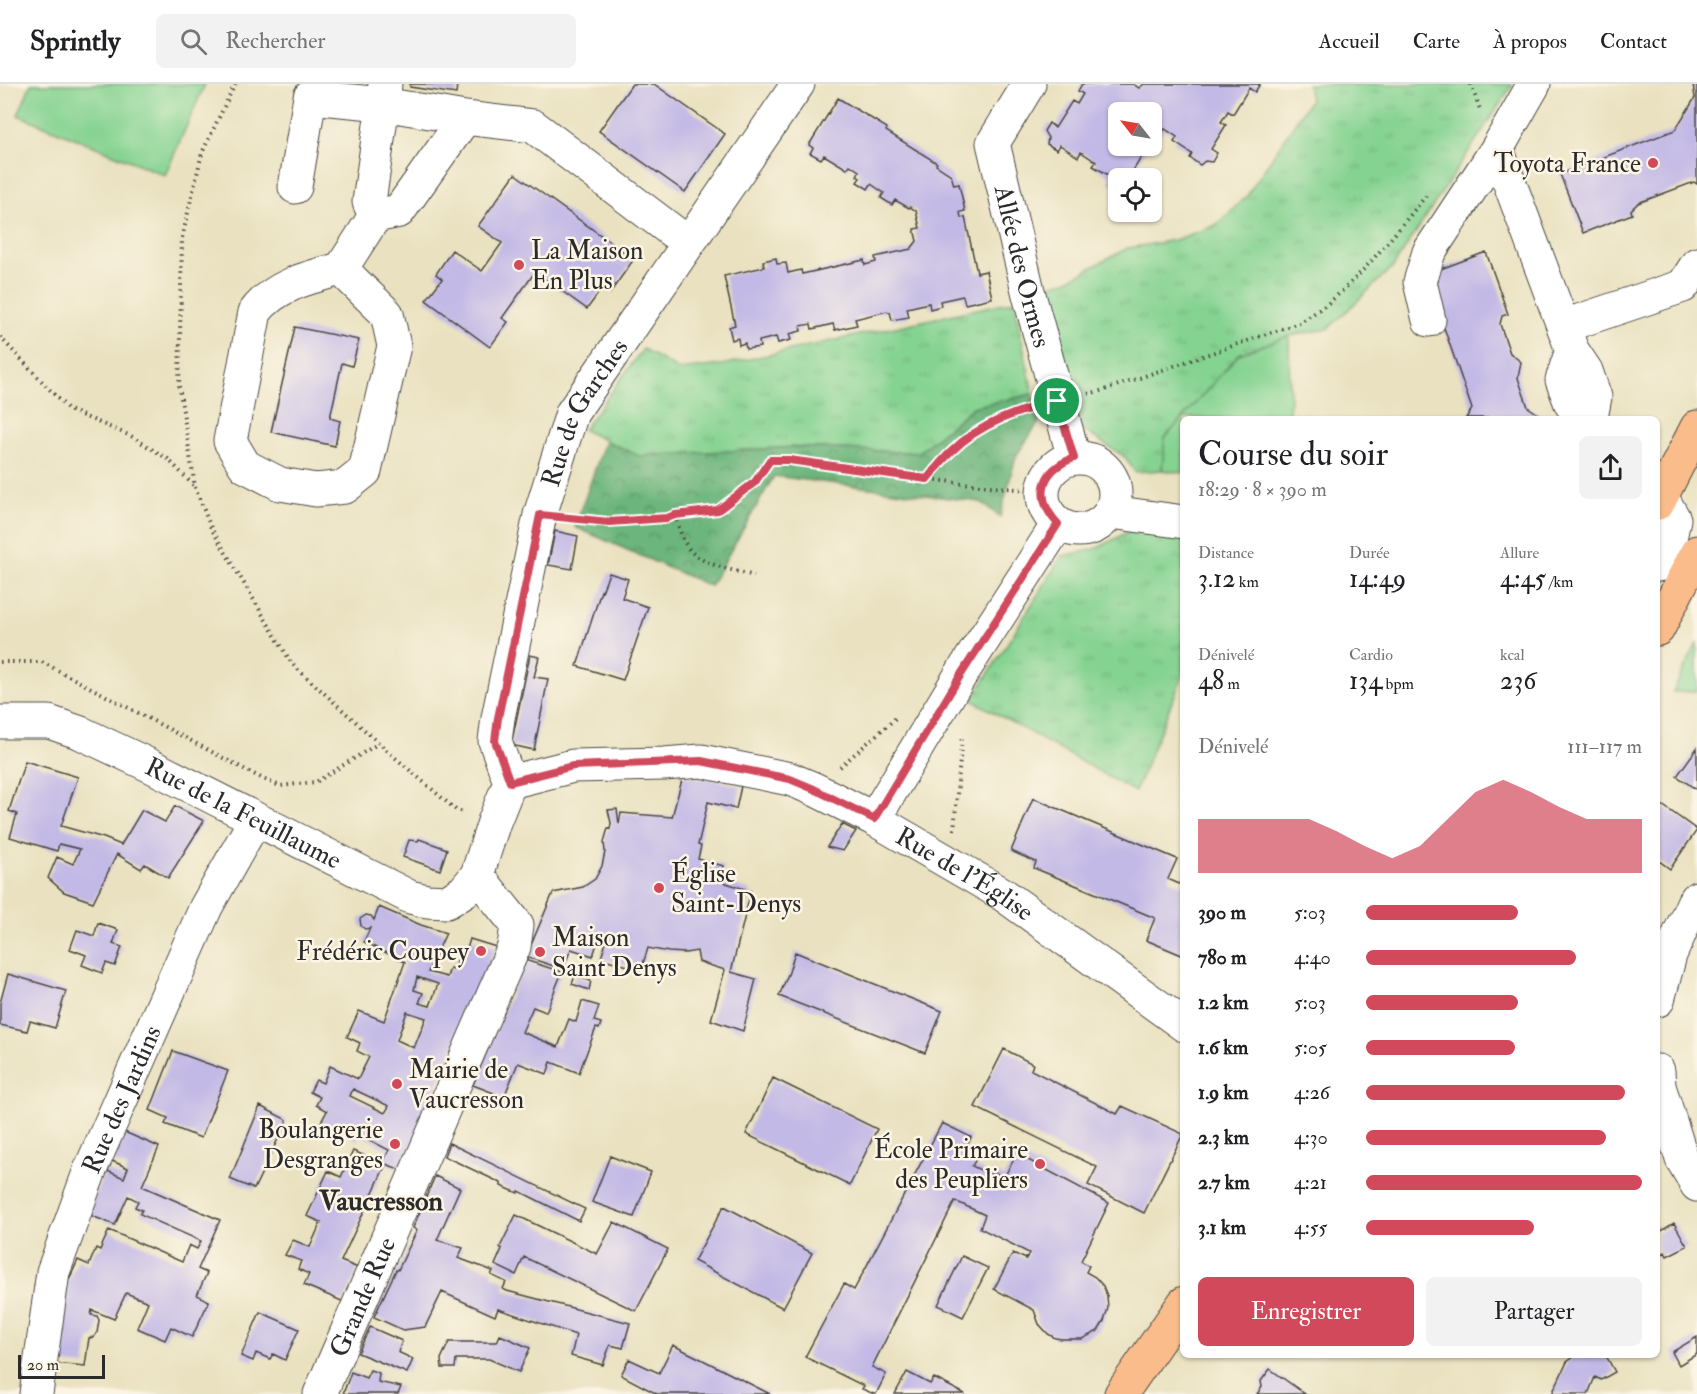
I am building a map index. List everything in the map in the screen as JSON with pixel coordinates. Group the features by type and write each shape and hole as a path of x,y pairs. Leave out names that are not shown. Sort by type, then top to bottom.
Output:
{"main road":[{"path":"1660,497 1697,427"},
{"path":"1660,625 1697,552"},
{"path":"1120,1394 1180,1309"}],"street":[{"name":"Rue de Garches","path":"510,782 495,741 498,718 540,515 572,414 798,84"},
{"name":"Allée des Ormes","path":"1029,84 993,143 1029,295 1074,458"},
{"path":"1429,320 1420,282 1429,252 1497,149 1534,84"},
{"path":"295,187 311,91 384,94 465,118 533,126 688,243"},
{"path":"375,216 369,202 384,94"},
{"path":"341,269 387,314 394,346 365,471 345,487 316,490 280,484 245,466 230,441 255,312 263,301 298,280 341,269 375,216 399,211 465,118"},
{"path":"1497,149 1568,338 1586,371 1595,397 1590,416"},
{"path":"1568,338 1683,286 1697,264"},
{"path":"1074,458 1092,460 1107,470 1113,481 1113,503 1096,526 1087,530 1067,528 1058,524 1050,515 1045,504 1043,492 1046,480 1062,462 1074,458"},
{"path":"1660,500 1674,519 1669,544 1660,561"},
{"path":"1113,503 1180,502"},
{"path":"1113,503 1180,521"},
{"path":"874,819 960,676 1058,524"},
{"name":"Rue de la Feuillaume","path":"0,722 49,722 81,733 410,897 427,902 447,902 464,891 477,875"},
{"name":"Rue de l'Église","path":"510,782 573,766 701,761 790,779 874,819 1001,893 1180,1022"},
{"path":"477,875 510,782"},
{"name":"Rue des Jardins","path":"36,1394 53,1272 90,1170 206,907 255,820"},
{"name":"Grande Rue","path":"320,1394 514,947 517,925 477,875"},
{"path":"1660,992 1670,955 1697,898"},
{"path":"1660,1089 1682,1159 1697,1185"}],"path":[{"path":"1472,84 1481,112 1475,121"},
{"path":"927,479 953,449 982,428 1026,408 1104,390 1299,323 1325,305 1352,280 1386,244 1427,194"},
{"path":"0,337 69,410 131,436 168,459 195,487"},
{"path":"540,515 609,522 667,518 718,510 755,482 770,460 789,460 1043,492"},
{"path":"675,515 681,535 693,554 712,563 754,576"},
{"path":"0,662 42,662 253,774 280,786 316,782 379,743"}],"green space":[{"path":"31,84 205,84 165,175 18,115"},
{"path":"1307,84 1513,84 1393,267 1328,329 1289,336 1239,354 1184,416 1180,416 1180,421 1165,438 1162,470 1135,472 1125,457 1078,427 1048,285 1066,281 1128,248 1175,240 1216,225 1246,197 1310,100"},
{"path":"1014,301 1033,394 973,407 918,453 797,447 639,456 583,430 643,349 679,370 722,365"},
{"path":"1289,336 1288,416 1184,416 1239,354"},
{"path":"1033,394 1039,422 1016,456 1000,517 981,502 774,476 710,586 575,527 605,441 639,456 797,447 918,453 973,407"},
{"path":"1180,421 1180,473 1162,470 1165,438"},
{"path":"1134,528 1180,529 1180,682 1135,792 972,700 1062,556 1095,549"},
{"path":"1697,643 1697,691 1673,692"}],"building":[{"path":"410,84 457,84 456,94 410,87"},
{"path":"632,84 654,84 725,134 685,192 599,131"},
{"path":"1082,84 1133,84 1139,88 1144,84 1260,84 1255,92 1249,88 1233,114 1228,111 1221,122 1226,125 1211,149 1217,153 1212,162 1205,161 1200,165 1190,158 1192,154 1174,142 1177,137 1165,129 1162,132 1162,102 1108,102 1108,156 1142,156 1135,168 1108,168 1108,175 1093,166 1096,162 1081,152 1078,157 1060,145 1057,150 1047,144 1048,138 1044,131 1049,123 1055,128 1072,101 1077,104 1083,94 1078,91"},
{"path":"1693,84 1697,84 1697,184 1694,182 1638,203 1631,210 1632,214 1583,233 1560,174 1675,130 1695,98"},
{"path":"838,98 887,128 886,131 937,163 936,165 951,175 954,185 959,184 965,211 960,212 961,218 965,217 977,273 986,271 992,298 965,304 963,296 940,301 941,306 930,309 929,303 907,308 909,317 892,320 890,312 887,311 855,319 857,325 835,330 833,324 812,329 811,324 800,326 801,331 789,334 791,340 778,343 776,337 759,341 760,347 746,349 745,343 739,345 738,338 732,340 729,327 735,325 724,276 764,267 763,261 776,258 777,264 786,263 788,273 801,270 802,274 864,260 865,265 876,262 875,257 911,249 917,241 914,229 920,228 916,211 895,200 892,205 881,198 884,193 871,184 868,189 857,182 860,178 857,176 859,171 850,165 847,169 824,155 821,159 810,153 813,148 809,145"},
{"path":"515,174 634,259 610,293 603,287 587,309 535,272 502,318 508,322 490,347 426,300 442,279 436,274 452,250 482,271 502,243 478,226"},
{"path":"1486,252 1508,314 1502,316 1500,324 1510,353 1521,362 1518,378 1528,407 1539,416 1467,416 1472,409 1441,319 1430,273"},
{"path":"295,327 359,340 352,366 342,363 330,418 340,421 335,446 271,432"},
{"path":"555,531 578,536 572,569 548,565"},
{"path":"609,573 628,579 622,598 648,607 623,680 577,666"},
{"path":"530,655 539,657 534,677 548,679 534,750 511,745"},
{"path":"1697,748 1697,790 1677,776"},
{"path":"25,761 78,777 61,826 121,845 142,810 165,822 175,806 204,821 168,878 145,864 141,869 117,854 93,902 64,892 48,878 57,857 73,864 80,849 59,844 57,851 10,837 17,814 9,811"},
{"name":"Église Saint-Denys","path":"683,776 711,779 741,786 736,809 708,802 698,845 701,846 698,859 724,866 720,881 751,891 731,972 756,979 743,1031 711,1020 725,970 699,962 697,951 685,953 648,948 641,970 601,958 608,936 600,934 593,956 571,949 563,969 526,957 553,893 583,887 595,879 602,866 605,852 604,842 608,828 610,829 608,810 617,809 619,824 621,813 672,817"},
{"path":"1033,798 1177,859 1168,879 1180,884 1180,954 1146,940 1155,918 1034,868 1036,862 1011,851"},
{"path":"1660,803 1697,830 1670,869 1660,862"},
{"path":"842,824 856,831 843,851 827,847"},
{"path":"419,839 447,849 440,870 403,857 409,840 418,841"},
{"path":"379,907 446,933 428,972 447,977 450,968 455,970 458,958 464,959 470,939 496,947 401,1170 386,1164 341,1261 358,1268 344,1302 304,1285 309,1274 298,1269 301,1261 285,1255 293,1240 310,1247 321,1222 307,1216 328,1171 341,1177 353,1151 383,1163 389,1150 360,1135 357,1140 321,1122 327,1111 316,1105 320,1097 310,1092 316,1080 323,1083 330,1066 358,1079 369,1057 357,1051 360,1043 347,1037 359,1011 384,1021 405,962 364,942 370,928 365,929 361,926 360,919 366,915 371,916 374,920","holes":["417,977 438,984 430,1006 419,1003 423,993 414,990","407,1012 426,1018 414,1048 397,1040","353,1089 389,1106 385,1113 350,1096"]},
{"path":"98,923 118,930 113,944 122,947 115,966 106,963 102,973 82,965 86,955 70,949 77,930 94,936"},
{"path":"795,952 942,1011 925,1053 779,996"},
{"path":"525,960 562,972 546,1012 533,1007 522,1032 558,1047 569,1019 576,1022 582,1001 599,1006 594,1021 601,1023 599,1029 596,1028 579,1073 551,1062 547,1074 518,1063 504,1097 473,1085"},
{"path":"8,974 66,991 55,1028 30,1021 27,1031 0,1025 0,1003"},
{"path":"575,976 591,981 589,990 572,984"},
{"path":"1004,1049 1033,1064 1031,1070 1117,1114 1122,1106 1180,1133 1180,1140 1144,1213 1088,1185 1097,1167 975,1107"},
{"path":"173,1051 228,1071 201,1138 165,1124 168,1118 150,1110"},
{"path":"773,1078 877,1129 850,1185 746,1134"},
{"path":"260,1106 287,1120 254,1189 230,1179"},
{"path":"942,1123 971,1137 964,1153 976,1159 972,1166 991,1175 993,1172 1004,1177 1017,1154 1109,1203 1081,1261 1089,1266 1086,1272 1095,1277 1103,1286 1108,1308 1098,1331 1082,1339 1055,1338 1048,1334 1039,1324 1034,1310 994,1289 1013,1253 1026,1259 1029,1253 980,1228 985,1215 955,1201 872,1367 886,1374 874,1394 862,1389 864,1386 805,1357 844,1284 854,1290"},
{"path":"122,1131 159,1147 142,1186 220,1220 198,1269 207,1273 197,1295 209,1301 192,1337 171,1327 165,1340 137,1328 148,1302 126,1293 114,1319 92,1310 91,1315 97,1316 99,1320 97,1333 94,1337 89,1338 85,1366 54,1363 62,1295 78,1260 89,1265 96,1248 100,1250 109,1230 182,1262 189,1245 197,1249 201,1241 140,1214 142,1210 135,1207 138,1201 128,1196 115,1225 87,1214 105,1170 124,1178 128,1168 110,1160"},
{"path":"449,1143 585,1209 579,1221 519,1191 518,1193 501,1186 501,1183 444,1156"},
{"path":"610,1156 651,1172 634,1217 592,1202"},
{"path":"435,1176 460,1188 437,1240 463,1248 458,1258 493,1271 491,1275 506,1282 503,1289 507,1291 630,1323 623,1348 610,1345 603,1365 571,1356 576,1335 498,1309 495,1316 442,1292 425,1327 403,1330 374,1317 417,1230 413,1228"},
{"path":"724,1206 812,1253 783,1308 694,1261"},
{"path":"516,1215 597,1254 614,1222 668,1249 636,1311 524,1257 516,1275 495,1265 502,1249 500,1247"},
{"path":"1674,1223 1687,1246 1667,1256 1665,1252 1660,1256 1660,1232"},
{"path":"962,1256 988,1268 963,1317 938,1305"},
{"path":"260,1312 299,1329 285,1360 273,1354 270,1359 256,1353 253,1361 241,1356"},
{"path":"370,1327 402,1341 398,1352 413,1359 407,1373 358,1353"},
{"path":"500,1335 530,1348 519,1372 489,1359 456,1359 455,1368 442,1368 441,1359 449,1342 497,1342"},
{"path":"1697,1337 1697,1354 1679,1365 1672,1352"},
{"path":"673,1345 770,1394 657,1394 621,1375 629,1359 659,1373"},
{"path":"1572,1358 1607,1358 1615,1372 1601,1380 1595,1377 1588,1394 1552,1394 1567,1362"},
{"path":"1270,1369 1305,1394 1257,1394 1262,1387 1261,1381"},
{"path":"370,1370 379,1373 378,1382 401,1387 398,1394 343,1394 351,1372 366,1378"},
{"path":"907,1372 930,1384 934,1378 965,1394 895,1394"}],"place":[{"name":"Toyota France","path":"1653,163"},
{"name":"La Maison En Plus","path":"519,265"},
{"name":"Église Saint-Denys","path":"659,888"},
{"name":"Frédéric Coupey","path":"481,951"},
{"name":"Maison Saint Denys","path":"540,952"},
{"name":"Mairie de Vaucresson","path":"397,1084"},
{"name":"Boulangerie Desgranges","path":"395,1144"},
{"name":"École Primaire des Peupliers","path":"1040,1164"}],"district":[{"name":"Vaucresson","path":"381,1200"}],"route":[{"path":"1057,401 1074,458 1062,462 1053,470 1046,480 1043,492 1050,515 1058,524 960,676 874,819 790,779 701,761 573,766 510,782 495,741 540,515 609,522 667,518 718,510 755,482 770,460 789,460 927,479 953,449 982,428 1026,408 1057,401"}]}
